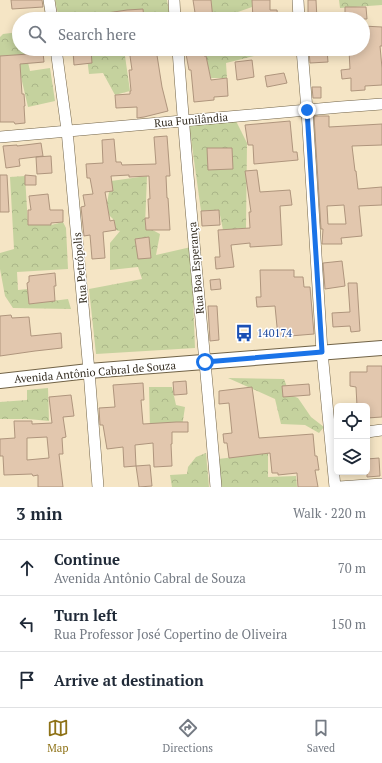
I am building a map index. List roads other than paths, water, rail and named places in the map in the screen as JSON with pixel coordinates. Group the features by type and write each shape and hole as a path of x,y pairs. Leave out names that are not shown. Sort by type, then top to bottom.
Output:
{"main road":[{"name":"Avenida Antônio Cabral de Souza","path":"0,381 89,370 382,348"}],"street":[{"path":"49,0 51,12"},
{"path":"174,0 175,12"},
{"path":"298,0 299,12"},
{"name":"Rua Petrópolis","path":"57,56 67,130 98,487"},
{"name":"Rua Boa Esperança","path":"178,56 182,121 216,487"},
{"path":"303,56 322,352 334,434"},
{"name":"Rua Funilândia","path":"0,137 67,130 382,104"},
{"path":"370,432 382,430"},
{"path":"334,439 335,487"},
{"path":"339,487 382,484"}],"place":[{"name":"140174","path":"244,333"}]}
